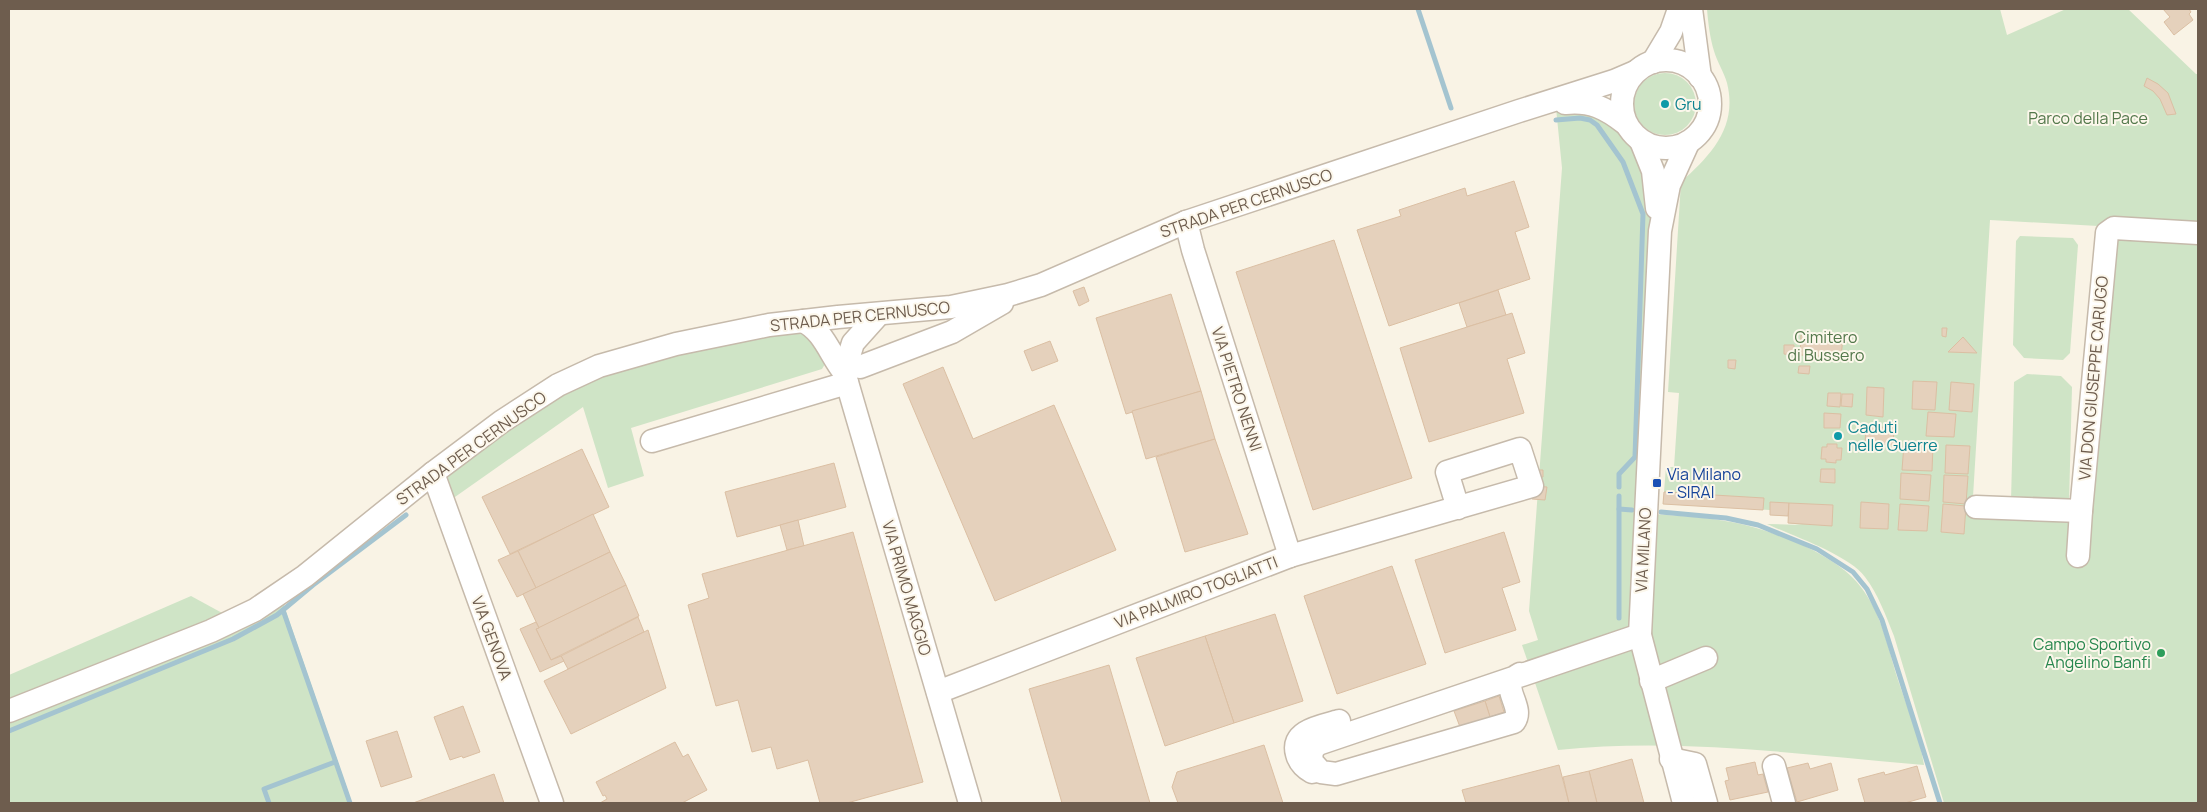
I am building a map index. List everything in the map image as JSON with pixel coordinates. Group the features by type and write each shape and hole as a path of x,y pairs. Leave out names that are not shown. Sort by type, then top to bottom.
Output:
{"street":[{"path":"1626,124 1622,112 1622,96 1627,82 1644,67 1671,32 1679,9"},
{"name":"VIA MILANO","path":"1626,124 1632,134 1641,141 1664,149 1688,143 1701,131 1709,112 1708,92 1700,77 1691,9"},
{"path":"1644,67 1666,60 1679,62 1689,66 1700,77"},
{"name":"STRADA PER CERNUSCO","path":"9,711 239,619 305,576 433,473 530,402 572,377 599,366 704,337 802,321 959,306 1024,290 1186,222 1614,81 1644,67"},
{"name":"STRADA PER CERNUSCO","path":"1534,106 1577,102 1593,104 1610,111 1626,124"},
{"name":"VIA MILANO","path":"1641,141 1654,178 1660,231"},
{"name":"VIA MILANO","path":"1684,803 1640,635 1660,231 1669,185 1688,143"},
{"name":"VIA PIETRO NENNI","path":"1186,222 1290,556"},
{"name":"VIA DON GIUSEPPE CARUGO","path":"2078,556 2107,233 2114,228 2198,233"},
{"path":"652,441 850,374 952,332 1024,290"},
{"path":"853,343 879,314"},
{"path":"830,351 830,325 838,317 849,328 853,343 850,374"},
{"name":"VIA PRIMO MAGGIO","path":"802,321 813,326 830,351 850,374 970,803"},
{"name":"VIA GENOVA","path":"433,473 552,803"},
{"path":"1976,506 2081,511"},
{"name":"VIA PALMIRO TOGLIATTI","path":"938,692 1290,556 1458,508"},
{"path":"1517,675 1486,673 1309,730 1301,735 1296,743 1298,758 1304,767 1322,776 1336,774 1514,722 1518,715 1510,684 1517,675 1640,635"},
{"path":"1651,680 1706,658"},
{"path":"1672,759 1695,764 1706,803"},
{"path":"1774,766 1784,803"}],"green space":[{"path":"1707,9 2000,9 2007,35 2066,9 2128,9 2198,74 2198,803 1944,803 1894,636 1878,598 1865,577 1847,561 1767,524 1802,525 1788,523 1788,516 1770,515 1770,510 1663,504 1666,467 1674,467 1679,393 1668,392 1681,182 1712,150 1725,127 1729,113 1727,83 1714,51","holes":["1990,220 2098,226 2081,511 1972,513"]},
{"path":"1659,73 1671,73 1687,82 1694,92 1696,104 1694,116 1687,126 1671,135 1659,135 1648,130 1639,121 1634,110 1634,98 1639,87 1648,78"},
{"path":"1556,108 1601,111 1636,150 1651,194 1642,513 1715,519 1760,529 1798,543 1834,563 1849,574 1867,596 1879,618 1916,732 1924,765 1787,752 1695,746 1649,745 1558,750 1522,645 1538,640 1529,611 1562,168"},
{"path":"2020,236 2073,238 2078,245 2070,353 2063,360 2024,358 2013,345 2016,241"},
{"path":"800,321 825,364 822,369 631,428 644,476 608,488 583,407 445,504 434,474 558,387"},
{"path":"2027,374 2061,376 2072,387 2069,504 2011,501 2014,382"},
{"path":"191,596 235,620 9,712 9,675"},
{"path":"281,597 352,803 9,803 9,723 212,642"}],"building":[{"path":"2163,9 2189,9 2191,12 2189,14 2193,20 2174,35 2164,22 2170,17"},
{"path":"2147,78 2158,84 2168,93 2176,114 2167,115 2160,99 2153,91 2144,86"},
{"path":"1514,181 1529,227 1515,232 1530,279 1389,326 1357,230 1401,216 1399,210 1465,188 1467,196"},
{"path":"1334,240 1412,478 1313,510 1236,272"},
{"path":"1084,287 1089,301 1079,306 1073,291"},
{"path":"1498,290 1506,315 1467,327 1459,303"},
{"path":"1171,294 1201,391 1126,414 1096,318"},
{"path":"1512,313 1525,353 1507,359 1524,413 1429,442 1400,348"},
{"path":"1942,328 1947,328 1946,337 1942,336"},
{"path":"1801,335 1843,337 1841,357 1800,355"},
{"path":"1963,337 1977,353 1948,352"},
{"path":"1050,341 1058,361 1032,371 1024,351"},
{"path":"1784,345 1794,345 1794,355 1784,354"},
{"path":"1728,360 1736,360 1735,369 1728,368"},
{"path":"1799,366 1810,366 1809,374 1798,373"},
{"path":"943,367 973,439 1054,405 1116,550 995,601 903,384"},
{"path":"1913,381 1937,382 1935,410 1912,409"},
{"path":"1951,382 1974,384 1972,412 1949,410"},
{"path":"1867,387 1884,388 1883,417 1866,415"},
{"path":"1201,391 1215,439 1146,459 1132,411"},
{"path":"1828,393 1841,393 1840,407 1827,406"},
{"path":"1842,394 1853,394 1852,407 1841,406"},
{"path":"1928,412 1956,414 1954,437 1926,436"},
{"path":"1824,413 1841,414 1840,428 1824,428"},
{"path":"1866,426 1894,428 1893,445 1865,444"},
{"path":"1215,439 1248,534 1185,552 1156,457"},
{"path":"1827,444 1837,444 1837,448 1842,448 1841,460 1836,460 1836,463 1826,462 1826,459 1821,459 1822,447 1827,447"},
{"path":"1904,444 1933,445 1932,471 1902,470"},
{"path":"1946,445 1970,446 1968,474 1945,473"},
{"path":"582,449 609,507 510,554 482,497"},
{"path":"834,463 846,507 737,537 725,492"},
{"path":"1821,469 1835,469 1835,483 1820,482"},
{"path":"1537,470 1543,470 1543,477 1536,477"},
{"path":"1901,473 1931,475 1929,501 1900,499"},
{"path":"1944,475 1968,476 1966,504 1943,502"},
{"path":"1533,486 1547,487 1545,500 1532,499"},
{"path":"1664,492 1764,498 1763,510 1663,504"},
{"path":"1770,502 1789,503 1788,516 1770,515"},
{"path":"1861,502 1889,504 1888,529 1860,528"},
{"path":"1789,503 1833,505 1832,526 1788,523"},
{"path":"1900,504 1929,506 1927,531 1898,530"},
{"path":"1943,504 1966,506 1964,534 1941,532"},
{"path":"593,514 610,552 536,588 518,551"},
{"path":"798,520 804,546 787,550 780,525"},
{"path":"853,532 923,782 847,803 820,803 808,760 777,769 771,747 752,752 738,700 716,706 688,605 709,598 702,574"},
{"path":"1504,532 1520,582 1502,588 1516,630 1445,653 1415,560"},
{"path":"518,551 536,588 517,597 498,560"},
{"path":"610,552 626,585 539,628 523,594"},
{"path":"1392,566 1426,664 1337,694 1304,596"},
{"path":"626,585 639,616 551,660 536,629"},
{"path":"1275,614 1303,701 1234,723 1205,636"},
{"path":"638,617 644,632 568,669 561,656"},
{"path":"536,622 539,628 536,629 551,660 561,656 564,661 540,672 520,629"},
{"path":"648,630 666,688 571,734 544,681"},
{"path":"1205,636 1234,723 1165,746 1136,658"},
{"path":"1109,665 1150,803 1062,803 1029,689"},
{"path":"1499,696 1504,712 1490,717 1485,701"},
{"path":"1485,701 1490,717 1460,727 1454,711"},
{"path":"463,706 480,752 450,760 434,717"},
{"path":"397,731 412,777 381,787 366,741"},
{"path":"675,742 683,757 688,754 707,790 682,803 600,803 607,799 605,795 603,796 596,782"},
{"path":"1264,745 1283,803 1178,803 1172,787 1177,772"},
{"path":"1632,759 1644,803 1597,803 1589,771"},
{"path":"1755,762 1758,775 1763,774 1768,792 1730,800 1725,781 1729,780 1726,768"},
{"path":"1808,763 1810,769 1831,763 1838,790 1797,802 1787,768"},
{"path":"1559,765 1569,803 1466,803 1462,790"},
{"path":"1917,766 1926,797 1905,803 1865,803 1858,779 1884,772 1885,775"},
{"path":"1589,771 1597,803 1569,803 1563,777"},
{"path":"494,774 504,803 413,803"}],"waterway":[{"path":"1418,9 1451,108"},
{"path":"1556,120 1580,118 1590,120 1597,125 1623,162 1643,214 1635,457 1619,474 1619,487"},
{"path":"1619,496 1619,618"},
{"path":"1619,509 1632,510"},
{"path":"1661,512 1726,518 1758,525 1817,549 1853,572 1867,589 1882,620 1940,803"},
{"path":"9,731 233,639 277,615 313,585 406,515"},
{"path":"283,610 350,803"},
{"path":"269,803 264,789 335,762"}],"place":[{"name":"Gru","path":"1665,104"},
{"name":"Caduti nelle Guerre","path":"1838,436"},
{"name":"Via Milano - SIRAI","path":"1657,483"},
{"name":"Campo Sportivo Angelino Banfi","path":"2161,653"}],"park label":[{"name":"Parco della Pace","path":"2088,118"},
{"name":"Cimitero di Bussero","path":"1826,346"}]}
